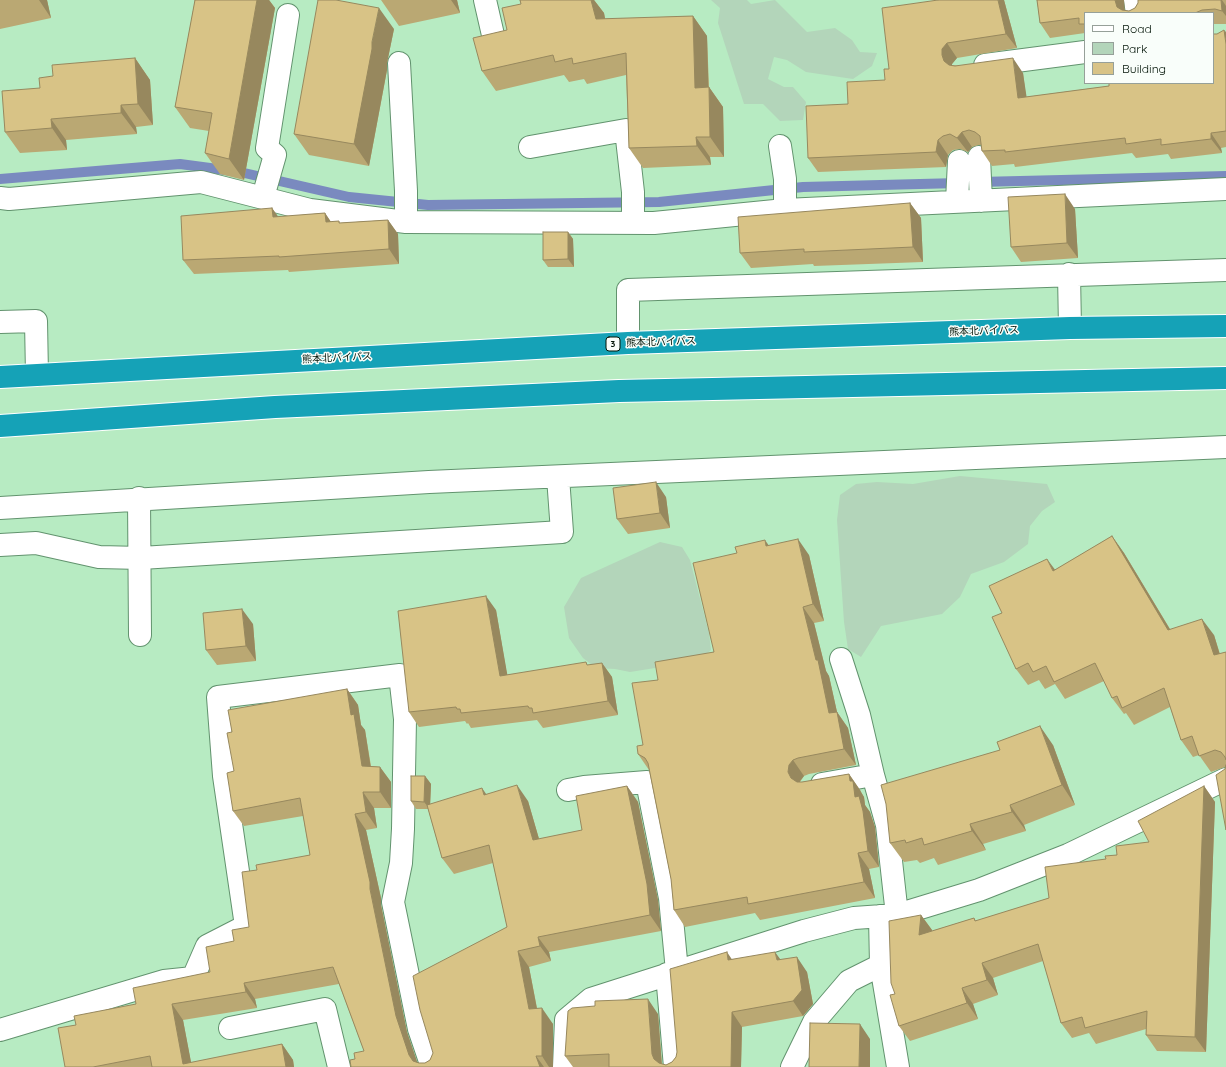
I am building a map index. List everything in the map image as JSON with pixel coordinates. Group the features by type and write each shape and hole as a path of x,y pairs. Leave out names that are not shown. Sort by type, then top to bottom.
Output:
{"highway":[{"name":"熊本北バイパス","path":"0,377 628,343 1070,328 1226,326"},
{"path":"0,426 275,407 611,392 1226,378"}],"street":[{"path":"485,0 493,35"},
{"path":"1135,0 1137,12"},
{"path":"264,192 275,155 267,148 288,15"},
{"path":"964,68 1084,52"},
{"path":"399,63 406,191 406,218"},
{"path":"530,147 626,130 633,192 633,218"},
{"path":"780,146 785,179 785,206"},
{"path":"0,198 9,199 201,182 264,192 310,210 406,218 633,218 654,223 969,181 1226,189"},
{"path":"628,343 628,290 1070,274 1226,270"},
{"path":"1070,274 1070,328"},
{"path":"0,322 36,321 37,375"},
{"path":"0,508 139,498 558,476 1226,447"},
{"path":"0,545 36,543 99,557 141,558 562,532 558,476"},
{"path":"139,498 141,558 140,635"},
{"path":"841,659 859,714 887,825 888,916 881,965 898,1067"},
{"path":"0,1030 164,981 193,978 207,946 246,926 224,776 218,697 400,675 405,719 403,829 401,863 393,902 419,1028 432,1067"},
{"path":"812,786 873,774"},
{"path":"564,1067 566,1020 591,999 804,931 854,918 888,916 979,890 1068,855 1226,779"},
{"path":"568,790 584,787 647,782 670,898 674,1067"},
{"path":"792,1067 814,1022 849,981 881,965"},
{"path":"230,1028 325,1009 339,1067"}],"green space":[{"path":"711,0 747,0 751,4 775,0 807,32 835,28 852,40 860,52 877,53 872,66 853,79 806,72 787,60 774,57 768,79 784,87 793,87 806,102 803,120 780,121 763,104 744,104 718,23 720,8"},
{"path":"960,476 1047,484 1055,502 1042,511 1030,526 1028,544 1004,562 971,574 960,597 942,614 881,626 861,657 848,649 844,622 837,520 840,495 856,484 877,482 913,484"},
{"path":"660,542 682,547 690,560 709,633 711,650 699,661 630,672 615,669 596,668 583,658 569,638 564,607 581,578"}],"building":[{"path":"195,0 257,0 229,159 205,153 212,113 175,107"},
{"path":"318,0 336,0 379,8 354,144 294,134"},
{"path":"520,0 591,0 596,19 693,16 695,88 709,87 710,137 696,137 697,146 629,148 626,53 573,64 572,58 555,62 553,55 482,71 473,38 507,30 502,8 521,4"},
{"path":"938,0 998,0 1006,34 947,43 942,49 942,55 944,61 949,65 955,66 1013,58 1018,98 1109,86 1109,84 1214,84 1214,34 1224,30 1226,44 1226,131 1211,133 1211,139 1161,145 1161,139 1126,144 1125,138 1005,152 1005,150 982,151 980,136 969,130 962,132 957,138 950,134 943,136 938,140 936,152 808,158 806,106 848,104 847,82 885,80 884,69 889,69 882,8"},
{"path":"1037,0 1115,0 1117,7 1122,10 1129,11 1135,8 1138,0 1221,0 1222,11 1215,9 1197,12 1084,12 1084,24 1079,24 1079,18 1040,23"},
{"path":"135,58 138,104 121,105 121,113 51,119 52,128 5,132 2,91 40,88 39,78 53,76 52,65"},
{"path":"1065,194 1067,243 1011,247 1008,197"},
{"path":"910,203 913,247 804,252 804,249 740,253 738,217"},
{"path":"272,208 273,217 325,213 326,222 339,221 339,223 388,220 389,249 279,257 183,260 181,216"},
{"path":"543,232 568,232 568,259 543,260"},
{"path":"656,482 660,513 617,519 613,488"},
{"path":"1112,536 1168,630 1202,619 1214,655 1226,652 1226,760 1221,752 1215,750 1199,756 1192,736 1181,740 1164,688 1122,708 1117,696 1112,698 1095,663 1054,682 1046,666 1033,672 1028,663 1016,669 992,617 1002,613 989,586 1047,559 1053,571"},
{"path":"798,539 813,604 803,607 816,660 818,660 829,713 837,712 844,749 793,760 789,765 788,772 791,778 797,782 849,774 850,781 853,781 855,797 859,796 863,811 868,851 858,853 864,882 748,904 747,897 674,910 671,879 648,763 645,758 638,754 637,746 643,745 632,683 658,680 655,662 714,652 693,563 737,553 735,547 765,540 766,546"},
{"path":"486,596 500,676 586,662 587,665 602,663 608,701 533,713 532,708 529,708 528,706 461,713 460,709 457,709 456,707 409,712 398,611"},
{"path":"242,609 246,646 206,650 203,613"},
{"path":"347,689 351,715 354,714 362,766 380,767 380,792 363,792 366,812 355,814 396,1016 409,1055 413,1061 425,1063 430,1060 433,1053 420,1010 413,976 507,927 489,845 442,858 427,805 482,788 484,795 517,785 533,840 582,830 576,796 627,786 647,884 650,915 538,937 540,946 518,951 529,1009 542,1008 542,1056 536,1056 540,1067 351,1067 350,1060 355,1059 354,1053 364,1051 333,967 244,983 246,992 172,1004 183,1064 282,1044 286,1067 152,1067 150,1056 93,1067 65,1067 58,1028 76,1025 74,1016 136,1004 133,988 210,972 206,947 234,941 232,930 249,927 242,872 257,870 256,865 310,855 300,798 233,811 227,773 234,771 227,733 232,732 228,710"},
{"path":"1040,726 1062,785 1010,805 1012,812 970,824 972,831 924,845 922,838 906,843 905,840 890,843 886,804 881,785 1000,750 997,742"},
{"path":"1226,765 1226,830 1216,775 1225,769"},
{"path":"411,776 425,776 424,802 411,801"},
{"path":"1204,786 1195,1037 1146,1035 1147,1011 1085,1028 1082,1017 1061,1023 1038,944 982,963 987,980 962,988 967,1003 899,1026 890,995 895,994 891,983 889,921 921,915 919,935 974,918 975,921 1049,898 1045,867 1106,859 1105,856 1117,855 1116,846 1149,842 1138,821"},
{"path":"727,952 728,960 775,952 777,960 797,957 802,990 793,1001 732,1012 731,1067 609,1067 609,1054 565,1056 568,1011 572,1008 595,1006 595,1001 648,999 652,1054 654,1059 659,1063 666,1065 672,1062 676,1057 677,1052 670,969"},
{"path":"810,1023 860,1024 859,1067 809,1067"}],"waterway":[{"path":"0,179 180,164 240,172 349,197 428,205 659,202 803,187 959,183"},
{"path":"979,182 1226,176"}]}
